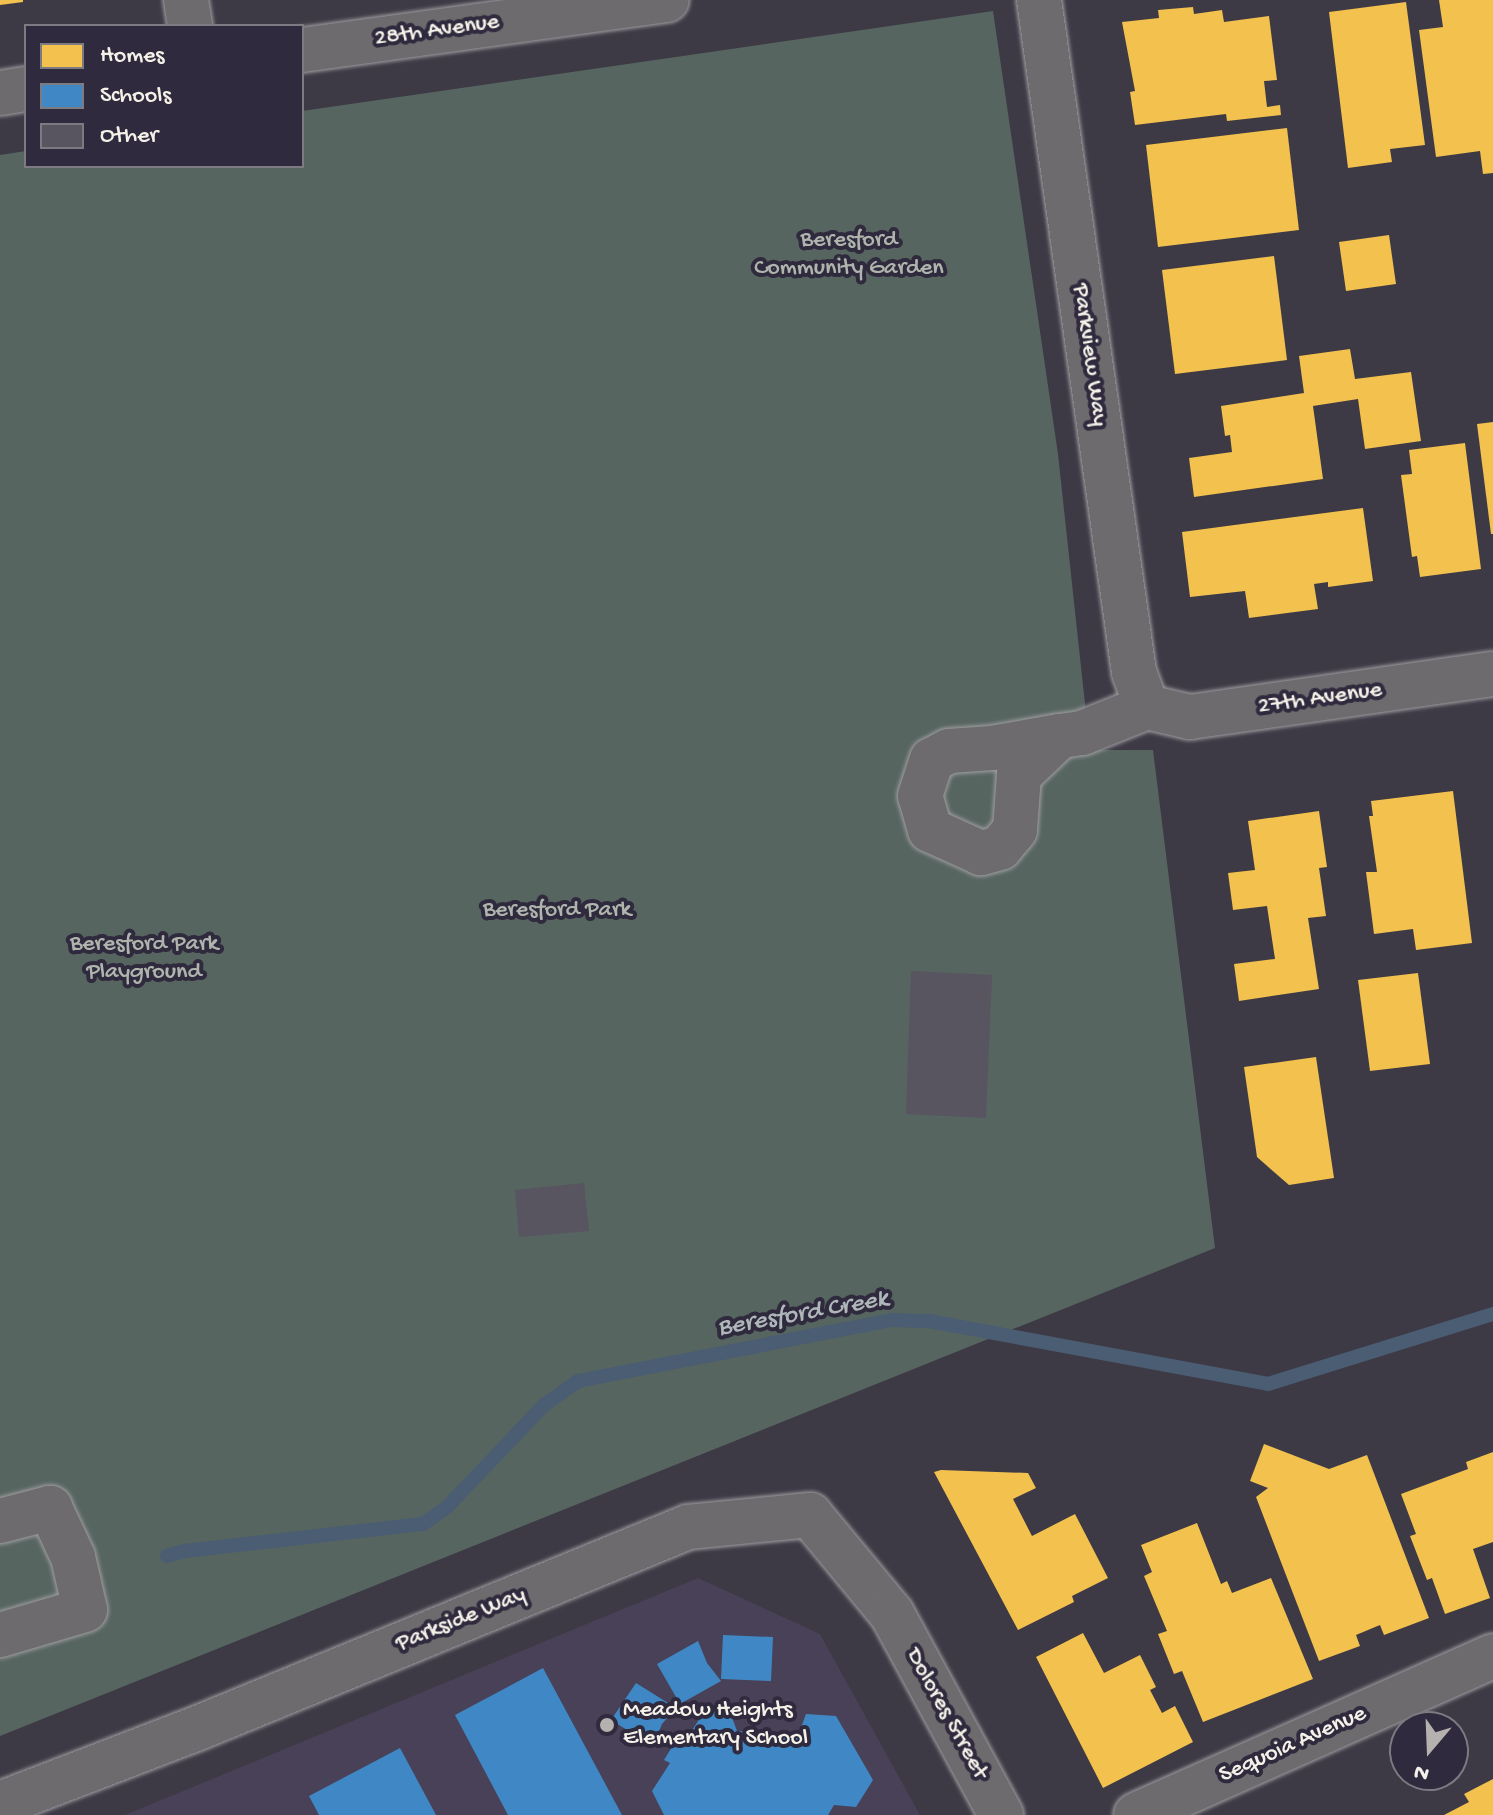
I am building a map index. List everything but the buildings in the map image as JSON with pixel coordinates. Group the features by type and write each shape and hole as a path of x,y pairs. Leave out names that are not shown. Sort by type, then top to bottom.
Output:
{"street":[{"path":"186,0 190,24"},
{"name":"28th Avenue","path":"304,50 667,0"},
{"name":"Parkview Way","path":"1039,0 1134,672 1147,707"},
{"path":"0,93 24,89"},
{"name":"27th Avenue","path":"1147,707 1190,717 1493,674"},
{"path":"1060,736 1082,733 1147,707"},
{"path":"0,1521 50,1508 73,1557 85,1610 0,1635"},
{"name":"Parkside Way","path":"0,1804 198,1728 688,1527 810,1515 892,1614"},
{"name":"Dolores Street","path":"892,1614 1001,1815"},
{"name":"Sequoia Avenue","path":"1136,1815 1493,1656"}],"shaded area":[{"name":"Meadow Heights Elementary School","path":"698,1578 820,1634 920,1815 125,1815"}],"green space":[{"name":"Beresford Park","path":"993,11 1058,454 1090,750 1153,750 1215,1248 0,1736 0,155 24,151 24,168 304,168 304,111"}],"waterway":[{"name":"Beresford Creek","path":"167,1556 185,1551 423,1524 447,1507 544,1405 578,1381 893,1320 929,1321 1268,1384 1493,1314"}],"place":[{"name":"Meadow Heights Elementary School","path":"607,1725"}],"park label":[{"name":"Beresford Community Garden","path":"849,255"},
{"name":"Beresford Park Playground","path":"144,959"}]}
